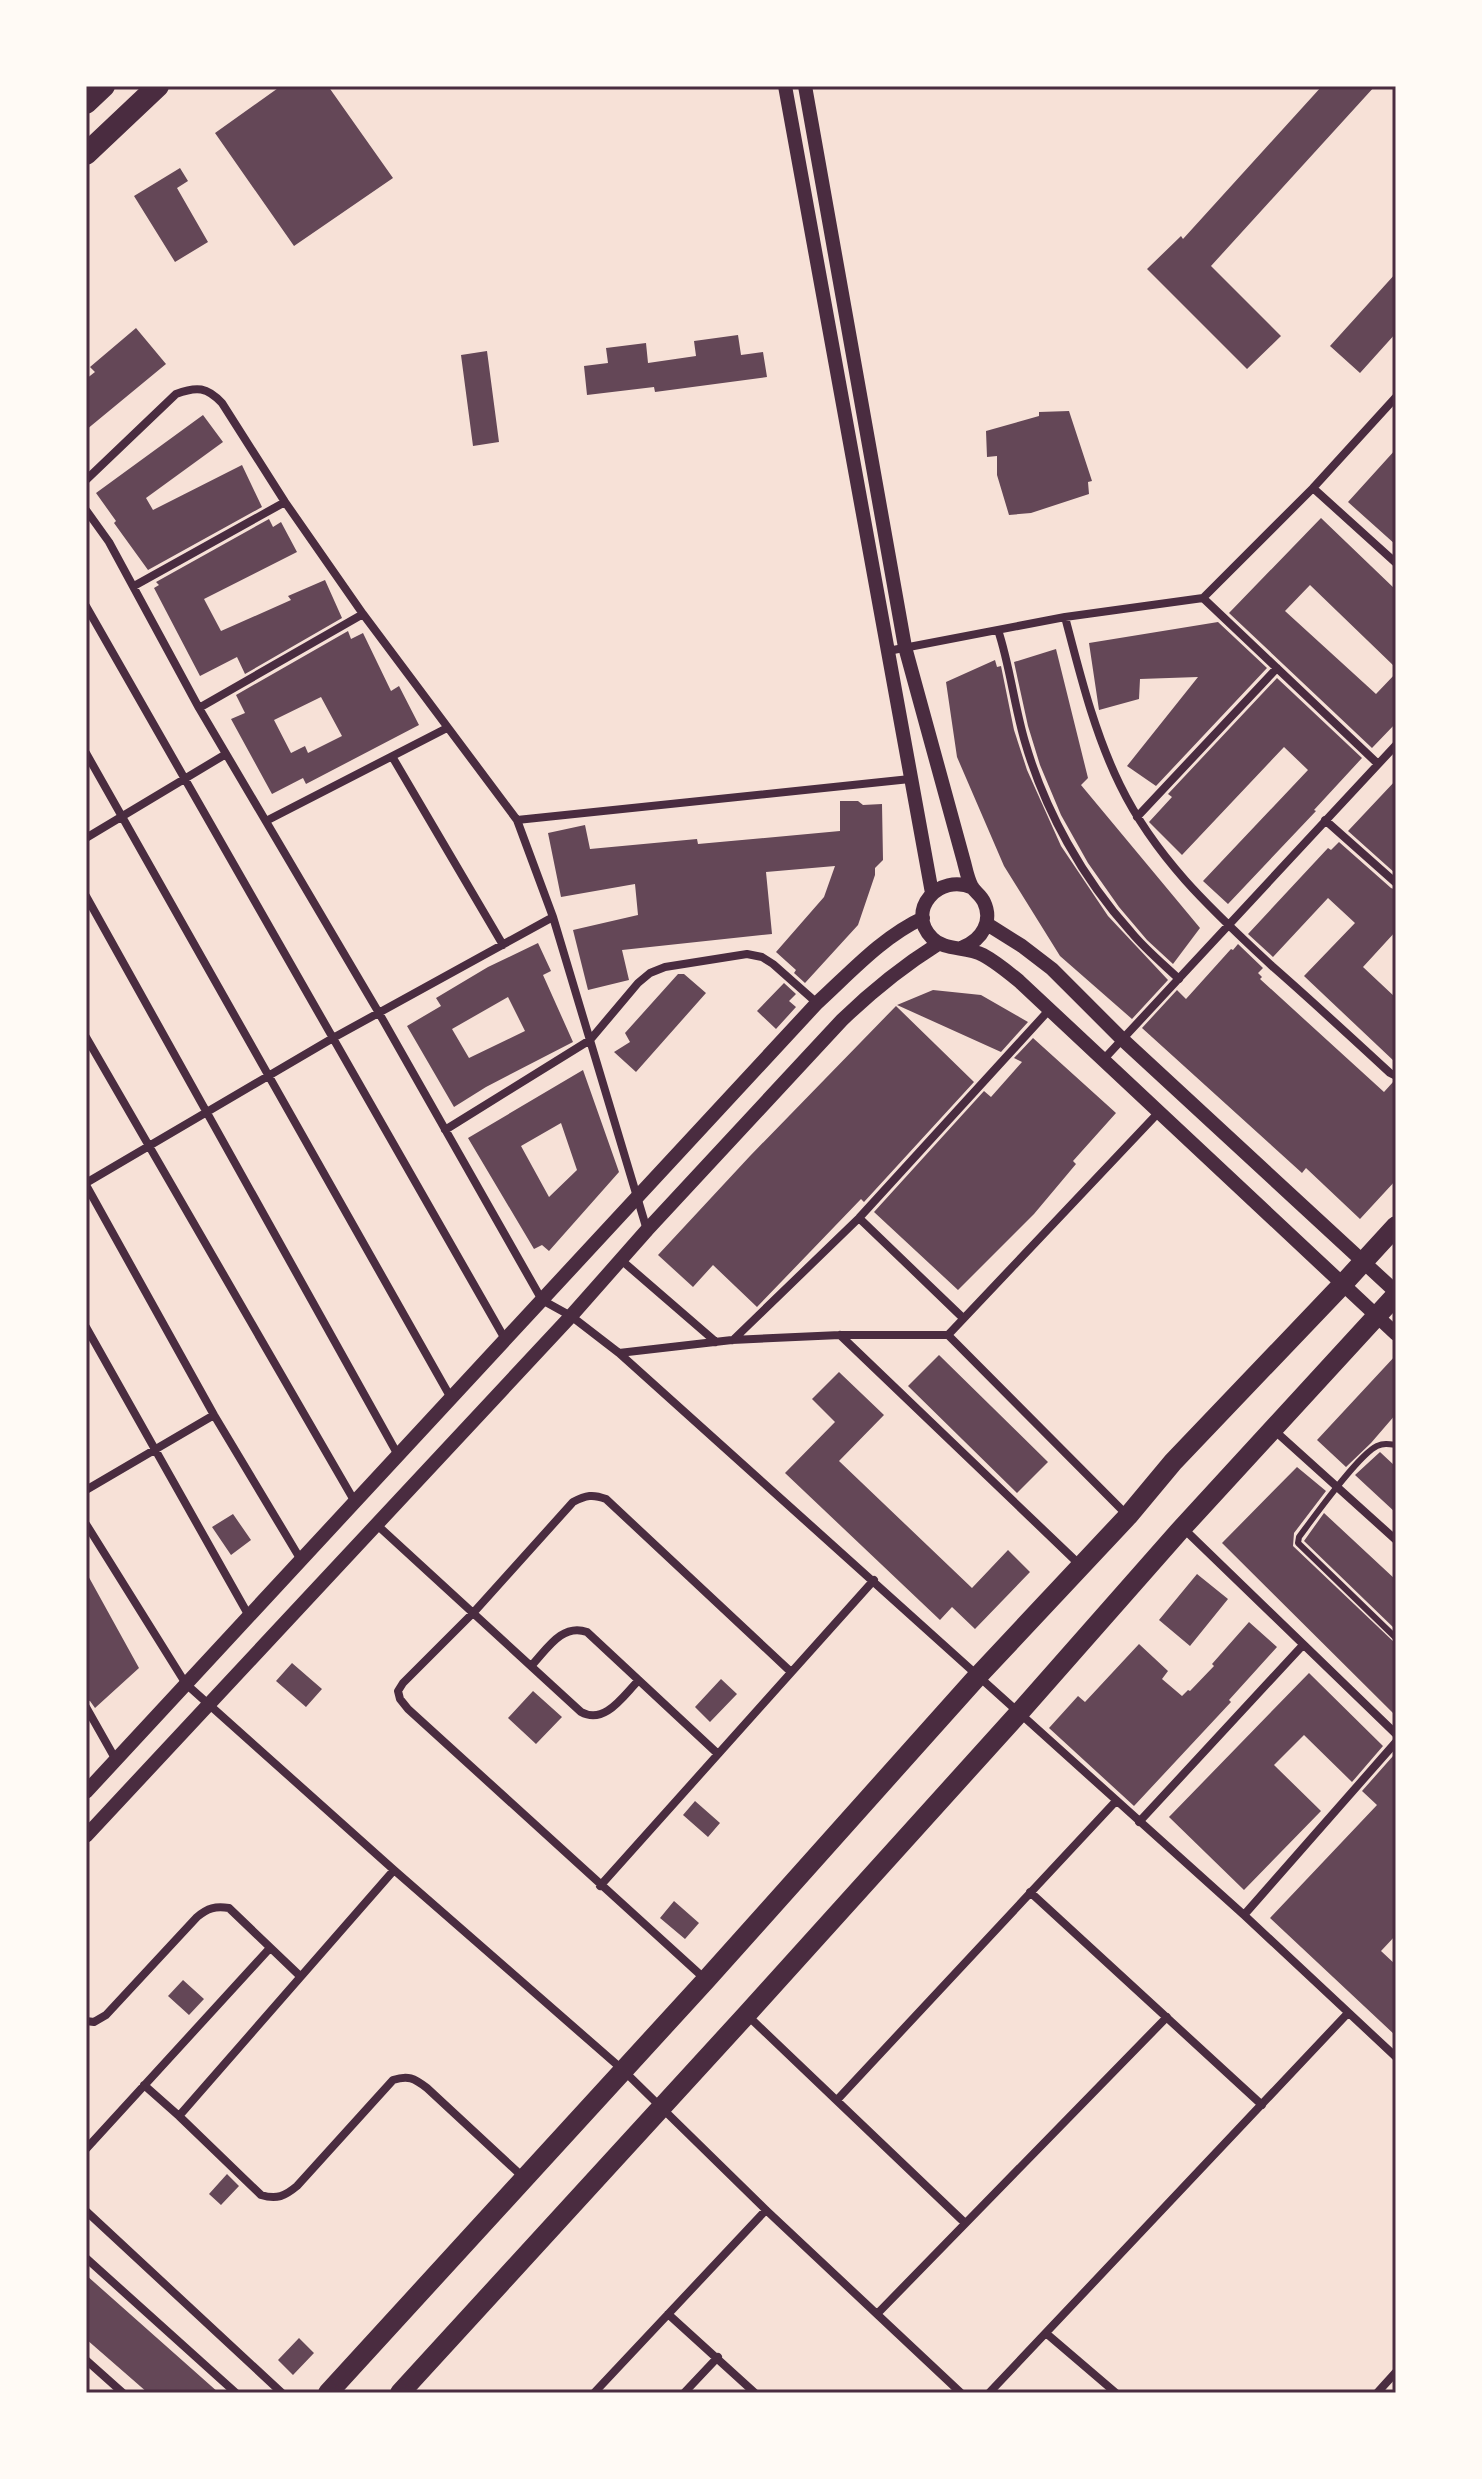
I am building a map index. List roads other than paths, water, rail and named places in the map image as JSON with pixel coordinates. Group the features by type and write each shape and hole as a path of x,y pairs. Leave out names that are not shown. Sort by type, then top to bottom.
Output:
{"highway":[{"path":"86,103 104,86"},
{"path":"86,154 158,86"}],"main road":[{"path":"328,2393 706,1980 977,1677 1128,1516 1173,1462 1396,1226"},
{"path":"400,2393 747,2014 1396,1294"}],"street":[{"path":"785,86 910,779 927,933 938,944 950,948 963,947 978,939 987,924 985,904 973,888 905,647 805,86"},
{"path":"86,480 176,394 196,388 211,392 222,403 285,502 363,614 517,820 553,917 647,1230"},
{"path":"888,651 1065,617 1203,598 1313,488 1396,397"},
{"path":"1313,488 1396,563"},
{"path":"134,586 285,502"},
{"path":"86,510 109,542 199,708 379,1013 542,1300 571,1316 619,1353 1244,1915 1396,2057"},
{"path":"1203,598 1378,764"},
{"path":"86,606 505,1339"},
{"path":"199,708 363,614"},
{"path":"1065,617 1098,730 1119,784 1137,817 1179,875 1229,926 1396,1076"},
{"path":"998,630 1025,744 1060,829 1102,897 1132,934 1179,979"},
{"path":"1137,817 1277,668"},
{"path":"266,821 447,728"},
{"path":"1104,1059 1396,745"},
{"path":"86,753 451,1398"},
{"path":"86,838 226,754"},
{"path":"393,758 503,945"},
{"path":"517,820 910,779"},
{"path":"1325,820 1396,883"},
{"path":"86,1792 817,1003 904,927 942,886 954,883 973,888"},
{"path":"86,896 398,1455"},
{"path":"301,1560 214,1415 86,1184 333,1038 553,917"},
{"path":"987,924 1052,969 1122,1039 1396,1294"},
{"path":"86,1836 842,1020 871,991 938,944"},
{"path":"963,947 984,956 1051,1008 1396,1334"},
{"path":"445,1130 590,1040 638,983 650,973 665,967 747,954 762,957 817,1003"},
{"path":"732,1340 859,1218 1051,1008"},
{"path":"86,1037 355,1502"},
{"path":"948,1335 1159,1112"},
{"path":"859,1218 963,1318"},
{"path":"620,1259 716,1342"},
{"path":"86,1327 249,1616"},
{"path":"840,1335 1081,1566"},
{"path":"619,1353 732,1340 840,1335 948,1335 1128,1516"},
{"path":"86,1490 214,1415"},
{"path":"1273,1428 1396,1540"},
{"path":"706,1980 408,1709 398,1691 573,1502 595,1495 606,1499 791,1672"},
{"path":"86,1524 186,1684 623,2070 766,2210 961,2393"},
{"path":"375,1524 589,1717 608,1712 638,1681"},
{"path":"1182,1528 1396,1734"},
{"path":"600,1886 874,1580"},
{"path":"532,1665 561,1634 579,1629 587,1632 718,1754"},
{"path":"1139,1822 1303,1645"},
{"path":"86,1707 116,1760"},
{"path":"1244,1915 1396,1742"},
{"path":"837,2100 1116,1801"},
{"path":"179,2116 394,1870"},
{"path":"1030,1892 1262,2105"},
{"path":"86,2021 94,2022 106,2015 206,1910 216,1906 229,1908 300,1976"},
{"path":"86,2149 270,1948"},
{"path":"989,2393 1348,2013"},
{"path":"747,2014 965,2223"},
{"path":"877,2314 1167,2017"},
{"path":"144,2085 261,2195 277,2198 297,2186 393,2080 404,2077 414,2078 524,2178"},
{"path":"594,2393 766,2210"},
{"path":"86,2211 282,2393"},
{"path":"86,2258 236,2393"},
{"path":"668,2314 755,2393"},
{"path":"1047,2334 1116,2393"},
{"path":"684,2393 718,2357"},
{"path":"86,2360 123,2393"},
{"path":"1377,2393 1396,2372"}],"lane":[{"path":"1396,1445 1374,1447 1337,1487 1299,1537 1298,1543 1396,1638"}]}
